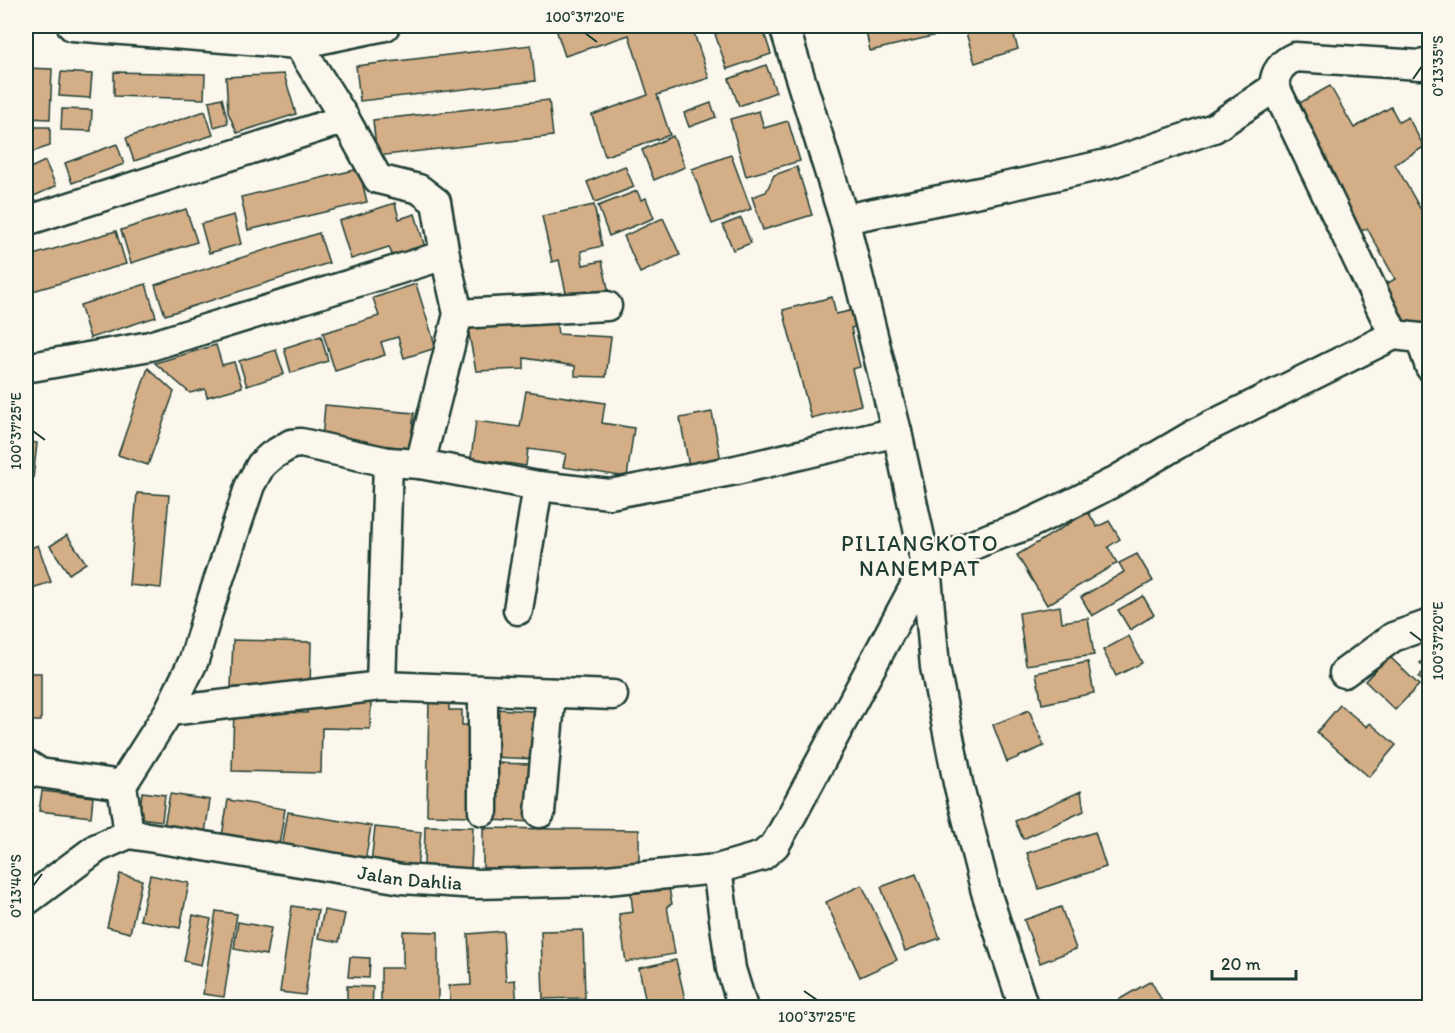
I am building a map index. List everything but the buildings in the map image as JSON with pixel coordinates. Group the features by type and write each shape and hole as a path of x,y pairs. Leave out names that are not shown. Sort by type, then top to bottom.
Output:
{"street":[{"path":"72,26 298,34 385,26"},
{"path":"784,26 844,219 897,432 926,566 935,667 958,783 986,892 1024,1008"},
{"path":"298,34 378,179 419,189 436,202 458,314 420,464"},
{"path":"1394,335 1274,82 1282,66 1295,57 1430,63"},
{"path":"844,219 1111,163 1214,128 1275,87"},
{"path":"26,221 345,119"},
{"path":"26,366 150,346 445,255"},
{"path":"458,314 607,306"},
{"path":"926,566 992,537 1022,527 1077,501 1198,432 1394,335 1420,338 1430,367"},
{"path":"26,901 97,848 129,834 122,785 169,711 194,660 250,485 261,465 280,449 301,443 388,462 420,464 538,486 610,494 736,470 897,432"},
{"path":"381,686 388,462"},
{"path":"518,610 538,486"},
{"name":"Jalan Dahlia","path":"129,834 402,879 478,884 597,881 717,869 762,856 774,845 793,813 926,566"},
{"path":"1344,673 1393,637 1430,624"},
{"path":"169,711 381,686 613,694"},
{"path":"483,691 483,811"},
{"path":"540,813 551,693"},
{"path":"26,764 40,773 122,785"},
{"path":"717,869 731,969 743,1008"}],"district":[{"name":"PILIANGKOTO NANEMPAT","path":"920,556"}]}
